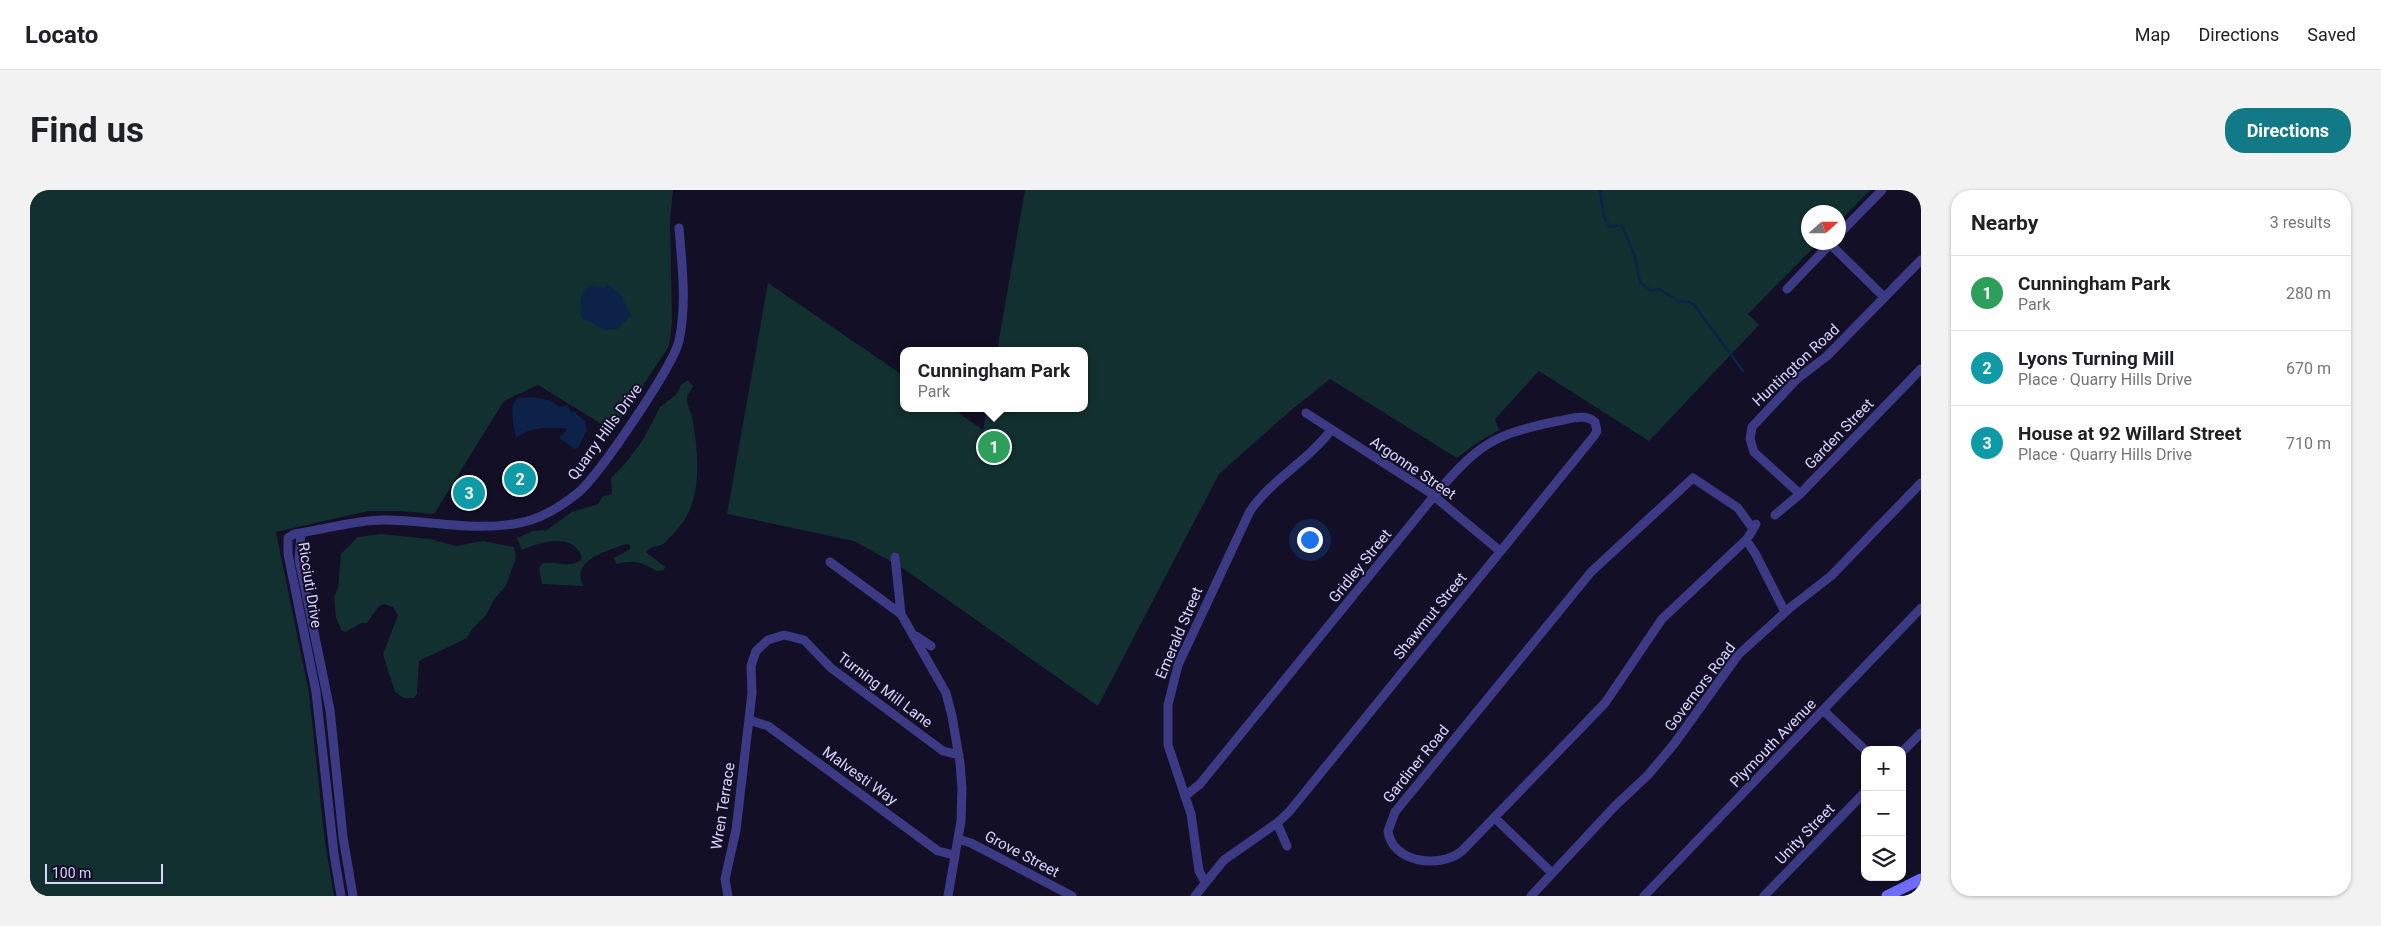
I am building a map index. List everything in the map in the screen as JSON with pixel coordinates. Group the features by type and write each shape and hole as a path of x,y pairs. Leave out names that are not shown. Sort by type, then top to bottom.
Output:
{"main road":[{"path":"1887,896 1921,879"}],"street":[{"path":"1846,227 1882,190"},
{"name":"Quarry Hills Drive","path":"301,533 377,520 468,528 508,525 541,516 579,492 593,477 616,445 667,368 676,350 683,307 680,228"},
{"path":"1787,289 1824,250"},
{"path":"1838,250 1884,297"},
{"name":"Huntington Road","path":"1800,494 1754,452 1750,440 1750,430 1797,379 1827,356 1921,260"},
{"name":"Garden Street","path":"1775,515 1800,494 1921,369"},
{"name":"Argonne Street","path":"1306,413 1434,496 1500,551"},
{"name":"Gridley Street","path":"1185,796 1200,784 1434,496 1466,460 1485,444 1529,427 1576,417 1589,418 1595,422"},
{"name":"Shawmut Street","path":"1195,896 1228,856 1277,823 1293,808 1594,436 1597,431 1595,422"},
{"name":"Emerald Street","path":"1205,882 1199,875 1191,814 1172,761 1167,736 1168,705 1175,673 1250,511 1263,495 1331,430"},
{"name":"Gardiner Road","path":"1693,478 1738,508 1755,526 1746,540 1667,614 1605,703 1462,852 1439,862 1402,854 1392,844 1388,836 1388,826 1395,812 1585,578 1693,478"},
{"name":"Governors Road","path":"1531,896 1648,775 1674,744 1738,655 1785,612 1836,572 1921,483"},
{"name":"Ricciuti Drive","path":"341,896 334,854 317,703 287,546 290,536 301,533 299,559 330,710 343,837 353,896"},
{"path":"1746,540 1755,553 1785,612"},
{"path":"895,557 901,614"},
{"path":"830,562 901,614 940,680 948,700 959,755 962,798 958,839 948,896"},
{"name":"Plymouth Avenue","path":"1644,896 1921,608"},
{"path":"914,635 931,646"},
{"name":"Turning Mill Lane","path":"749,720 752,693 751,671 754,656 768,640 779,636 794,636 808,642 831,668 943,751 959,755"},
{"path":"1823,710 1861,746"},
{"name":"Malvesti Way","path":"749,720 768,726 938,851 954,856"},
{"name":"Wren Terrace","path":"727,896 726,874 736,835 749,720"},
{"path":"1906,748 1921,733"},
{"name":"Unity Street","path":"1764,896 1861,796"},
{"path":"1495,818 1552,873"},
{"path":"1277,823 1287,846"},
{"name":"Grove Street","path":"958,839 972,843 1072,896"}],"green space":[{"path":"30,190 673,190 670,219 672,323 669,346 613,431 538,385 504,401 434,514 368,511 276,532 309,693 325,842 334,896 30,896"},
{"path":"1025,190 1870,190 1846,215 1846,205 1801,205 1801,250 1811,250 1748,314 1759,325 1649,441 1539,371 1495,419 1499,430 1478,442 1457,458 1330,379 1290,411 1219,474 1098,706 901,567 854,541 727,514 768,283 900,373 900,412 958,412 983,430 986,412 1088,412 1088,347 998,347"},
{"path":"688,380 693,386 687,399 696,443 696,484 694,498 683,522 666,542 650,548 646,552 665,567 664,570 657,571 634,562 616,564 614,558 630,549 630,545 626,544 601,553 586,563 581,570 584,586 542,584 539,568 543,563 570,564 580,561 582,557 578,549 571,544 555,541 538,544 522,550 517,538 533,531 547,530 572,512 598,504 603,496 612,494 611,478 624,465 643,440 660,407 676,395 681,385"},
{"path":"381,534 430,539 456,546 483,541 514,547 516,557 506,586 495,598 486,615 472,629 467,638 419,661 417,694 414,698 404,698 395,692 383,654 398,615 393,607 384,604 379,606 367,623 361,623 346,632 342,631 336,618 334,597 338,588 341,554 358,537"}],"water":[{"path":"590,285 604,287 609,285 622,296 631,316 617,329 605,330 582,318 582,295"},
{"path":"531,397 550,400 559,407 568,405 571,412 575,411 577,415 585,420 587,430 578,448 574,449 559,438 567,430 565,428 541,428 528,431 516,437 512,416 513,405 518,398"}],"waterway":[{"path":"1600,190 1604,217 1609,226 1621,226 1624,230 1635,257 1640,283 1651,290 1659,289 1678,301 1689,302 1694,305 1743,371"}],"place":[{"name":"Cunningham Park","path":"994,447"},
{"name":"Lyons Turning Mill","path":"520,479"},
{"name":"House at 92 Willard Street","path":"469,493"}]}
